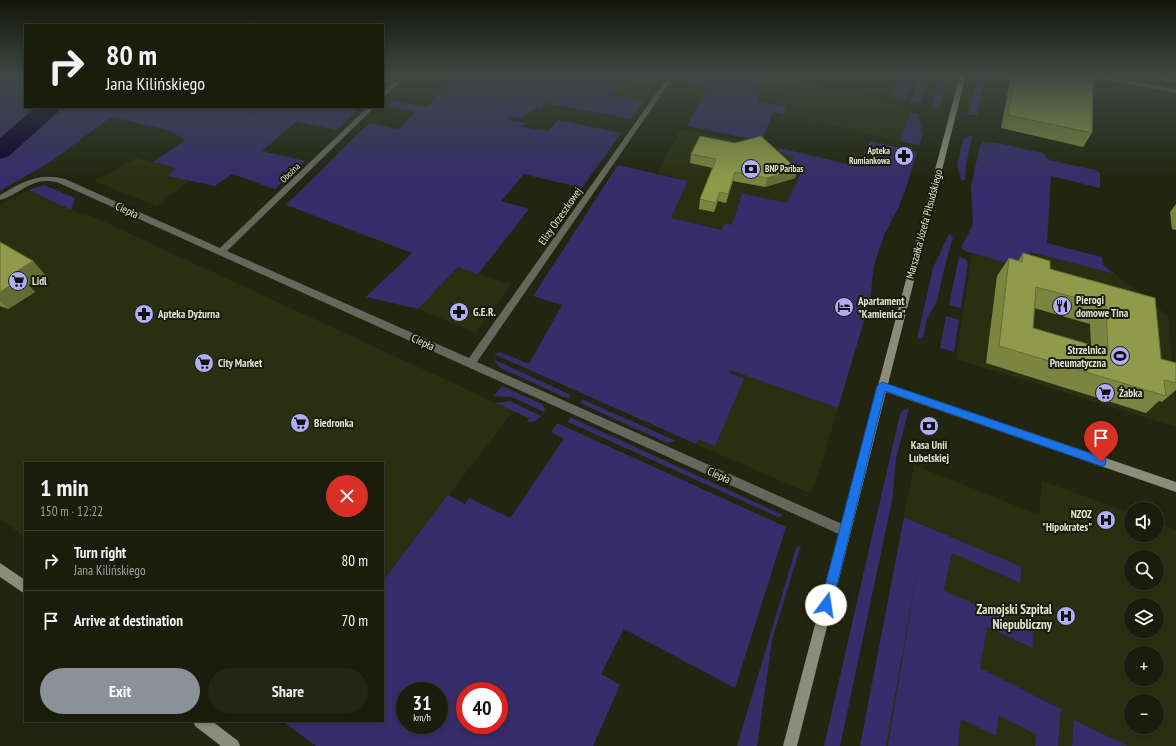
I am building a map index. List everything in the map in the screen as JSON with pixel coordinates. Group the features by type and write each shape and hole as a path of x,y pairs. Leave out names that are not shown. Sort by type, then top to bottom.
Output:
{"street":[{"name":"Oboźna","path":"221,252 369,110"},
{"name":"Elizy Orzeszkowej","path":"471,363 648,110"},
{"name":"Marszałka Józefa Piłsudskiego","path":"790,746 954,110"},
{"name":"Ciepła","path":"0,198 32,181 46,178 57,179 845,531"},
{"path":"882,386 1176,488"},
{"path":"0,570 24,587"},
{"path":"201,722 233,746"}],"shaded area":[{"path":"0,110 357,111 337,130 296,122 262,151 305,161 275,189 232,174 215,186 167,176 176,168 153,162 185,140 168,130 111,117 50,162 0,191"},
{"path":"405,110 534,110 522,118 510,117 508,120 527,123 521,127 549,131 558,120 621,133 582,188 524,174 501,201 529,209 478,274 458,267 418,309 366,297 412,253 286,205 369,123 399,129 415,112"},
{"path":"582,110 638,110 631,119"},
{"path":"695,110 787,110 784,115 773,112 762,141 687,126"},
{"path":"787,110 910,110 900,141 784,115"},
{"path":"969,110 978,110 977,115 968,115"},
{"path":"910,112 918,114 923,135 919,145 900,141"},
{"path":"681,129 780,148 779,152 794,156 790,163 803,166 787,203 743,193 732,225 723,230 671,218 688,181 657,173"},
{"path":"972,136 966,166 965,180 961,180 957,164 963,140 966,137"},
{"path":"870,141 917,152 907,185 899,206 884,235 874,265 870,301 838,408 730,370 729,373 744,379 715,446 698,439 696,444 494,354 500,352 529,364 562,305 533,296 618,165 688,181 671,218 722,230 725,223 732,225 742,193 787,203 803,167 790,163 793,156 778,152 780,148 859,167"},
{"path":"984,142 997,143 1043,153 1049,160 1095,170 1100,173 1100,188 1051,176 1047,243 1102,257 1103,265 1115,274 1030,252 1028,269 965,251 961,247 973,225 971,187 979,149 981,144"},
{"path":"136,158 177,168 167,176 189,181 156,206 94,181"},
{"path":"44,185 75,198 71,210 28,190"},
{"name":"City Market","path":"28,190 81,215 85,213 513,411 384,580 384,462 24,462 24,536 0,519 0,205"},
{"path":"949,234 953,237 937,301 927,319 923,338 917,339 933,268"},
{"path":"1030,252 1115,274 1168,316 1176,404 1176,427 956,359 972,253 1028,269"},
{"path":"959,257 965,259 968,263 961,308 949,305"},
{"path":"458,267 511,284 476,333 418,309"},
{"path":"946,316 959,320 954,352 940,348"},
{"path":"493,359 571,395 569,399 500,368"},
{"path":"730,370 838,408 814,487 809,493 696,444 698,439 715,446 744,379 728,373"},
{"path":"502,386 542,404 545,409 544,412 512,397 494,396"},
{"path":"582,399 676,441 667,443 580,403"},
{"path":"510,401 541,416 535,421 529,422 527,421 529,418 495,403"},
{"path":"909,408 896,459 892,501 840,746 824,746 900,414 904,409"},
{"path":"570,417 783,515 778,517 568,422"},
{"path":"557,423 786,527 735,688 624,629 601,674 620,685 593,746 316,746 283,722 384,722 384,580 448,495 465,504 469,498 510,518 564,439 551,432"},
{"name":"Zamojski Szpital Niepubliczny","path":"914,465 1039,515 1042,481 1124,510 1124,542 1164,542 1164,526 1176,530 1176,746 1128,746 1074,720 1072,746 1058,746 1061,709 980,668 986,627 1031,648 1034,631 944,590 952,553 1020,583 1022,567 926,526 888,746 886,746 925,525 904,517"},
{"path":"904,517 1022,567 1020,583 952,553 944,590 1034,631 1032,648 987,627 980,668 1061,709 1058,746 1035,746 1036,734 999,716 996,736 961,719 958,746 888,746 918,566 886,746 860,746"},
{"path":"801,545 772,640 757,746 737,746 796,548"},
{"path":"999,716 1036,734 1035,746 958,746 961,719 996,736"},
{"path":"1074,720 1128,746 1072,746"}],"building":[{"path":"1009,110 1092,110 1092,133 1008,115"},
{"path":"700,136 735,143 761,136 797,169 767,178 735,172 728,194 720,192 716,203 700,199 716,159 691,154"},
{"path":"0,242 33,261 14,273 22,278 0,292"},
{"path":"1023,253 1050,261 1050,269 1155,298 1161,359 1176,363 1176,383 1164,380 1166,396 999,346 1009,258 1022,262","holes":["1036,287 1106,306 1108,350 1033,328"]}],"waterway":[{"path":"0,151 47,110"}],"place":[{"name":"Apteka Rumiankowa","path":"904,156"},
{"name":"BNP Paribas","path":"751,169"},
{"name":"Lidl","path":"18,281"},
{"name":"Pierogi domowe Tina","path":"1062,306"},
{"name":"Apartament \"Kamienica\"","path":"844,307"},
{"name":"G.E.R.","path":"459,312"},
{"name":"Apteka Dyżurna","path":"144,314"},
{"name":"Strzelnica Pneumatyczna","path":"1120,356"},
{"name":"City Market","path":"204,363"},
{"name":"Żabka","path":"1105,393"},
{"name":"Biedronka","path":"300,423"},
{"name":"Kasa Unii Lubelskiej","path":"929,426"},
{"name":"NZOZ \"Hipokrates\"","path":"1106,520"},
{"name":"Zamojski Szpital Niepubliczny","path":"1066,616"}],"route":[{"path":"826,605 882,386 1101,462"}]}
